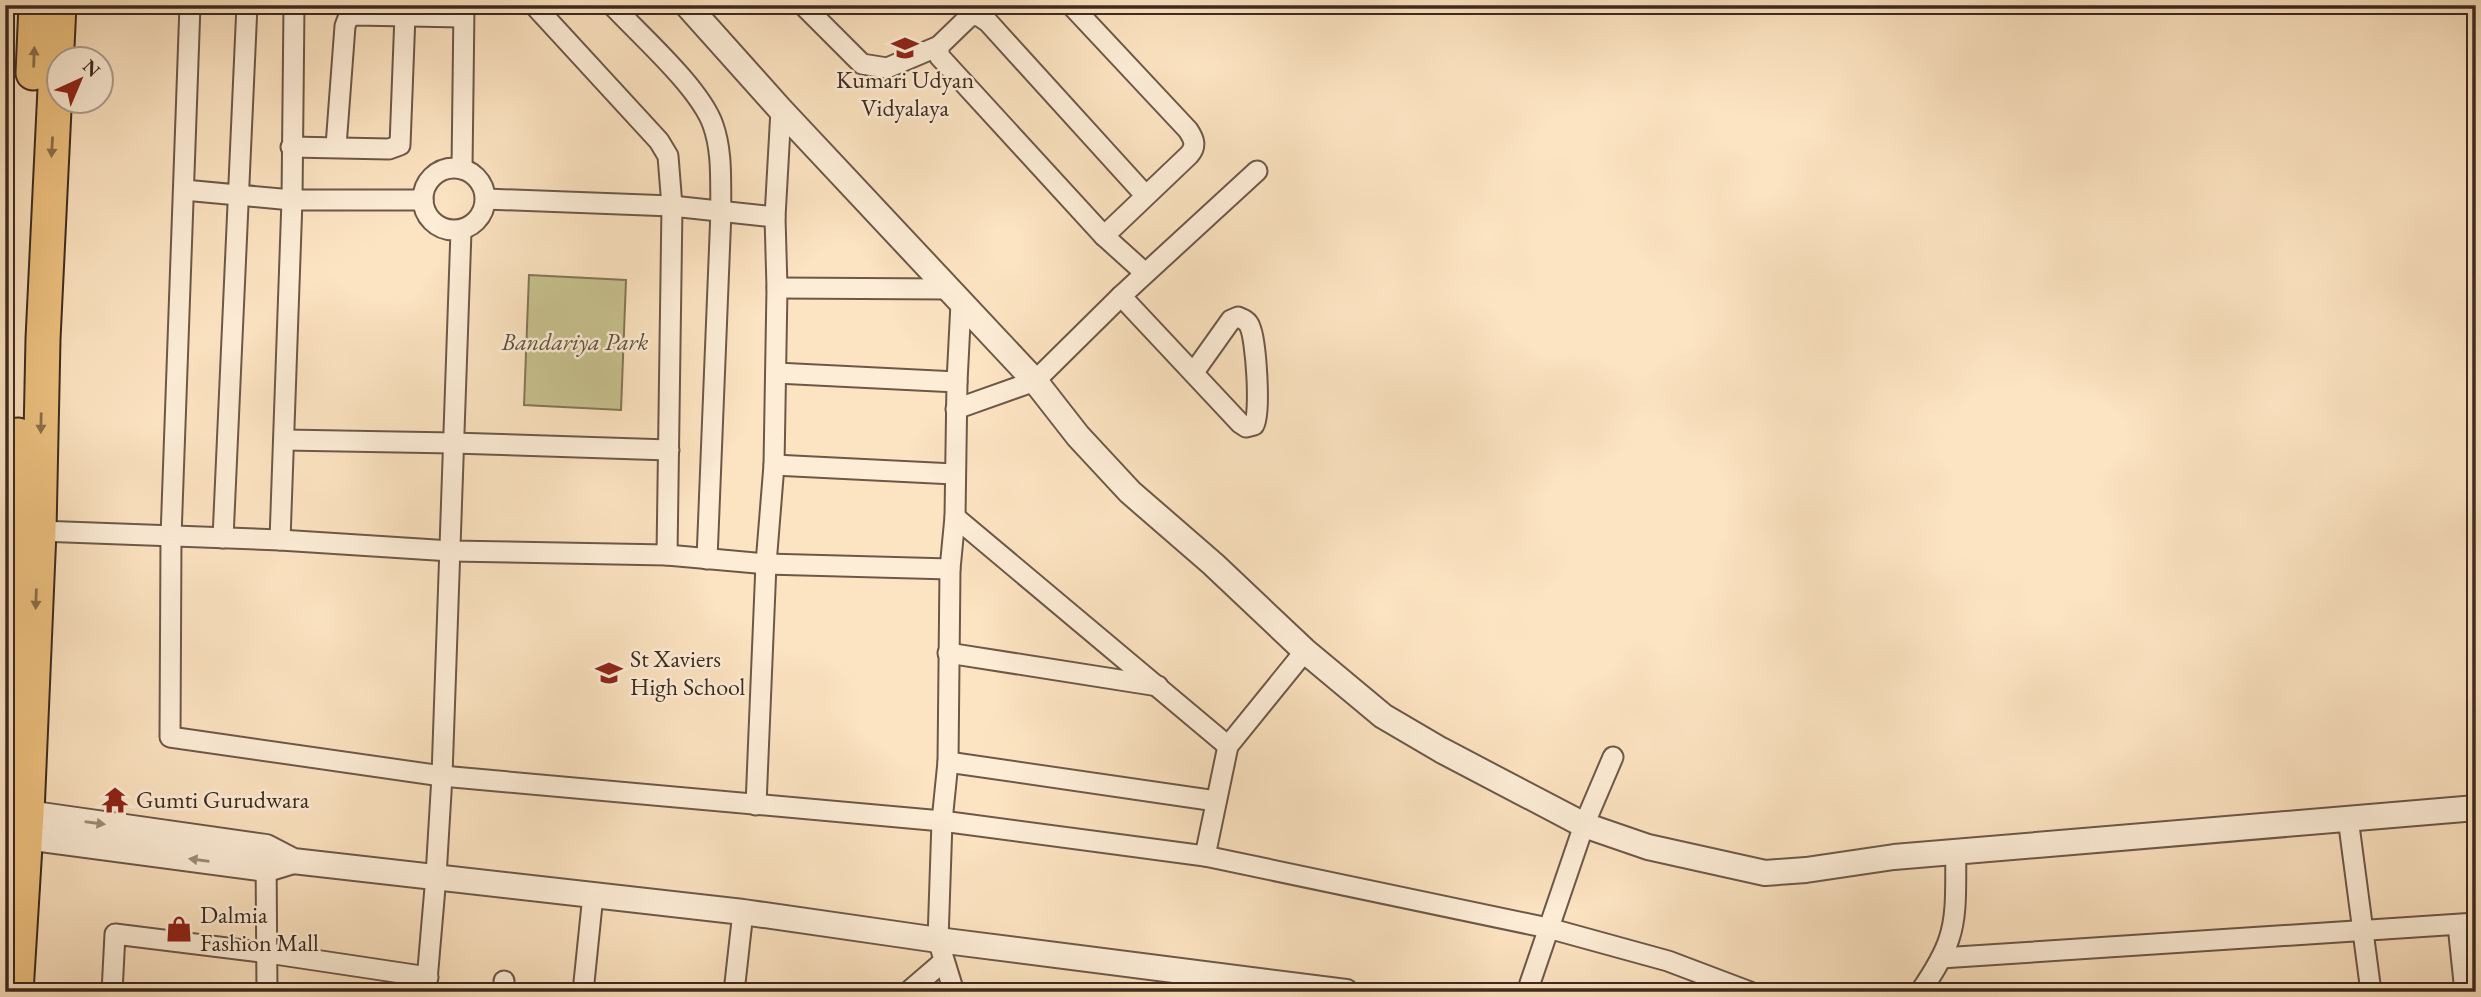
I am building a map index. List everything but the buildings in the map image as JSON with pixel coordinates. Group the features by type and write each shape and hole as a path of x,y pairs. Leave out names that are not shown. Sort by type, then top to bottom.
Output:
{"highway":[{"path":"16,992 27,825 39,531 35,295 36,5"},
{"path":"5,761 35,295 59,5"}],"street":[{"path":"190,5 171,537 170,737 442,776 942,821 1205,856 1548,928 1668,961 1750,992"},
{"path":"223,538 247,5"},
{"path":"280,540 292,200 294,5"},
{"path":"534,5 664,149 670,164 672,206 667,555"},
{"path":"612,5 696,95 712,124 720,156 721,212 707,559"},
{"path":"687,5 781,110 1035,381 1078,436 1130,492 1213,564 1305,651 1382,716 1584,825 1648,847 1765,873 1894,857 2476,808"},
{"path":"803,5 862,64 887,68 939,46 971,15 979,16 988,22 1146,196"},
{"path":"1070,5 1193,138 1194,145 1189,155 1104,236"},
{"path":"336,146 346,21 355,15 463,11 462,169"},
{"path":"291,147 389,149 401,145 405,15"},
{"path":"939,46 939,56 946,66 1104,236 1145,273"},
{"path":"756,805 766,564 774,465 777,288 775,217 781,110"},
{"path":"447,169 462,169 474,175 483,186 486,200 479,219 461,231 443,229 428,218 423,200 425,186 434,175 447,169"},
{"path":"956,409 1035,381 1145,273 1257,171"},
{"path":"184,190 292,200 423,200"},
{"path":"486,200 672,206 775,217"},
{"path":"112,992 115,934 268,953 427,984 442,776 461,231"},
{"path":"777,288 954,296"},
{"path":"954,296 957,382 955,517 950,569 948,762 942,821 941,950 954,992"},
{"path":"1121,296 1240,423 1246,427 1254,425 1258,415 1256,373 1251,328 1245,320 1238,317 1231,320 1194,372"},
{"path":"776,373 957,382"},
{"path":"285,440 669,450"},
{"path":"774,465 954,474"},
{"path":"955,517 1228,746"},
{"path":"39,531 280,540 451,551 667,555 766,564 950,569"},
{"path":"1205,856 1228,746 1305,651"},
{"path":"948,653 1159,686"},
{"path":"1527,992 1584,825 1613,757"},
{"path":"948,762 1216,801"},
{"path":"2348,818 2371,992"},
{"path":"27,825 266,858 743,912 941,950 1346,992"},
{"path":"1920,992 1949,941 1956,852"},
{"path":"266,858 267,992"},
{"path":"583,992 593,895"},
{"path":"734,992 743,912"},
{"path":"1941,958 2467,924 2465,992"},
{"path":"908,992 941,950"}],"green space":[{"name":"Bandariya Park","path":"529,275 626,280 621,410 524,405"}],"railway":[{"path":"5,65 8,5"}],"place":[{"name":"Kumari Udyan Vidyalaya","path":"905,48"},
{"name":"St Xaviers High School","path":"609,673"},
{"name":"Gumti Gurudwara","path":"115,800"},
{"name":"Dalmia Fashion Mall","path":"179,929"}]}
